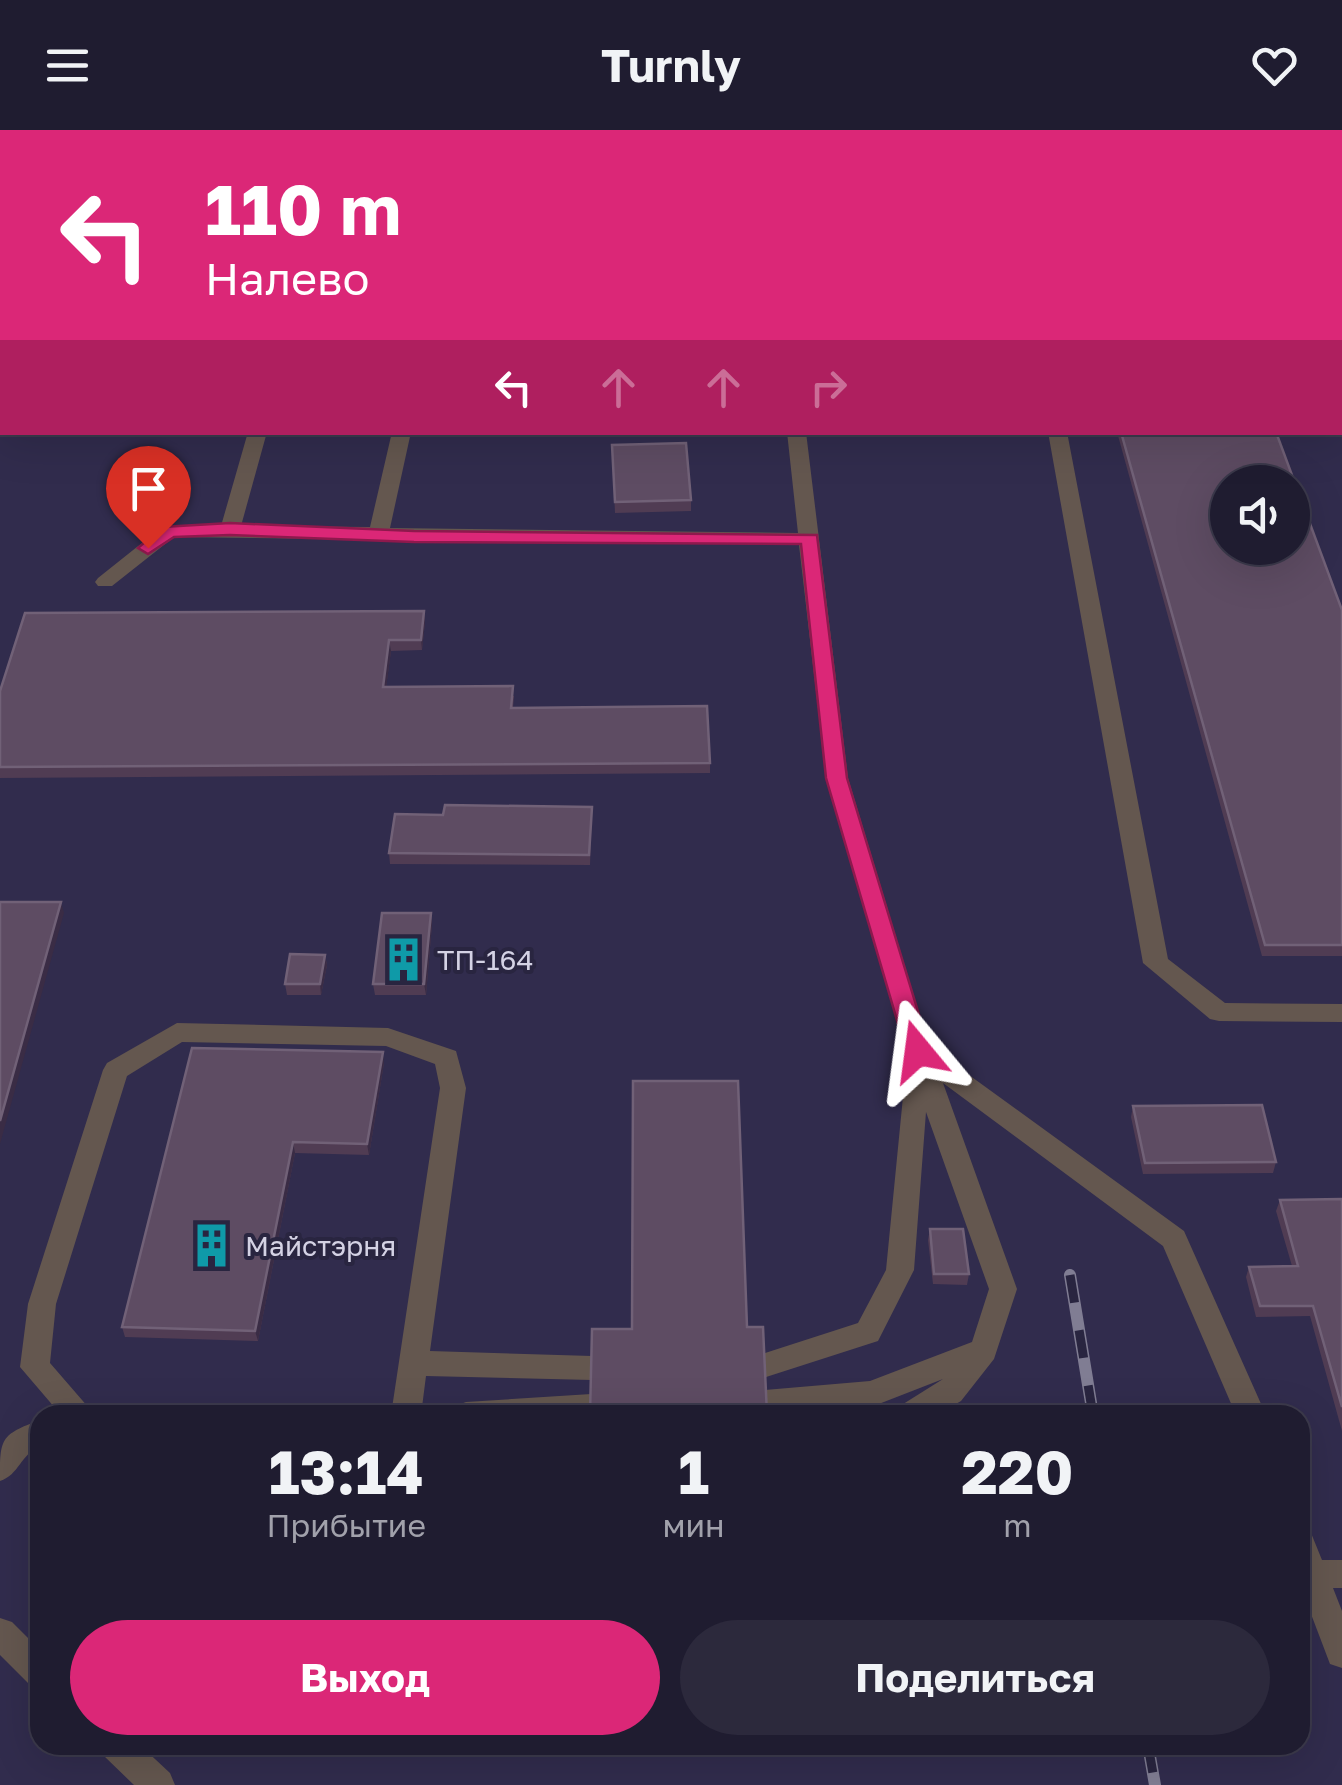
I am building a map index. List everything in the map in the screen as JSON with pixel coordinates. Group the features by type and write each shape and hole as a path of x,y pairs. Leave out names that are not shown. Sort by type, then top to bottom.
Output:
{"lane":[{"path":"230,529 257,435"},
{"path":"378,536 401,435"},
{"path":"796,435 836,778 918,1051 1003,1288 984,1350 950,1392 928,1405"},
{"path":"1058,435 1156,963 1219,1012 1342,1012"},
{"path":"106,582 169,531 810,539"},
{"path":"70,1405 35,1368 42,1304 116,1070 176,1032 388,1037 447,1058 453,1088 407,1405"},
{"path":"763,1366 868,1332 900,1270 918,1051"},
{"path":"918,1051 1174,1240 1247,1405"},
{"path":"765,1403 870,1394 984,1350"},
{"path":"411,1363 592,1368"},
{"path":"0,1468 18,1442 30,1437"},
{"path":"1310,1554 1327,1574 1342,1653"},
{"path":"0,1633 30,1662"},
{"path":"126,1755 158,1785"}],"shaded area":[{"path":"0,435 1342,435 1342,1785 0,1785"}],"building":[{"path":"1122,435 1277,435 1288,465 1210,465 1210,565 1310,565 1310,524 1342,610 1342,945 1265,945"},
{"path":"686,443 691,500 615,502 612,445"},
{"path":"424,611 421,640 389,640 383,687 513,686 511,708 707,706 710,763 0,767 0,691 25,613"},
{"path":"445,805 592,807 589,855 389,853 395,814 443,815"},
{"path":"0,902 61,902 0,1121"},
{"name":"ТП-164","path":"382,913 431,913 424,984 373,984"},
{"path":"290,954 325,955 320,984 285,984"},
{"name":"Майстэрня","path":"192,1048 383,1052 367,1144 293,1142 255,1331 122,1327"},
{"path":"633,1081 738,1081 747,1327 763,1327 767,1405 590,1405 592,1329 632,1329"},
{"path":"1262,1105 1276,1162 1145,1163 1133,1106"},
{"path":"1342,1199 1342,1407 1313,1306 1260,1306 1249,1267 1298,1266 1280,1200"},
{"path":"930,1229 963,1229 969,1274 934,1274"}],"railway":[{"path":"1070,1275 1091,1405"},
{"path":"1150,1755 1155,1785"}],"place":[{"name":"ТП-164","path":"404,959"},
{"name":"Майстэрня","path":"212,1245"}],"route":[{"path":"148,548 169,531 230,529 414,536 810,539 836,778 918,1051"}]}
